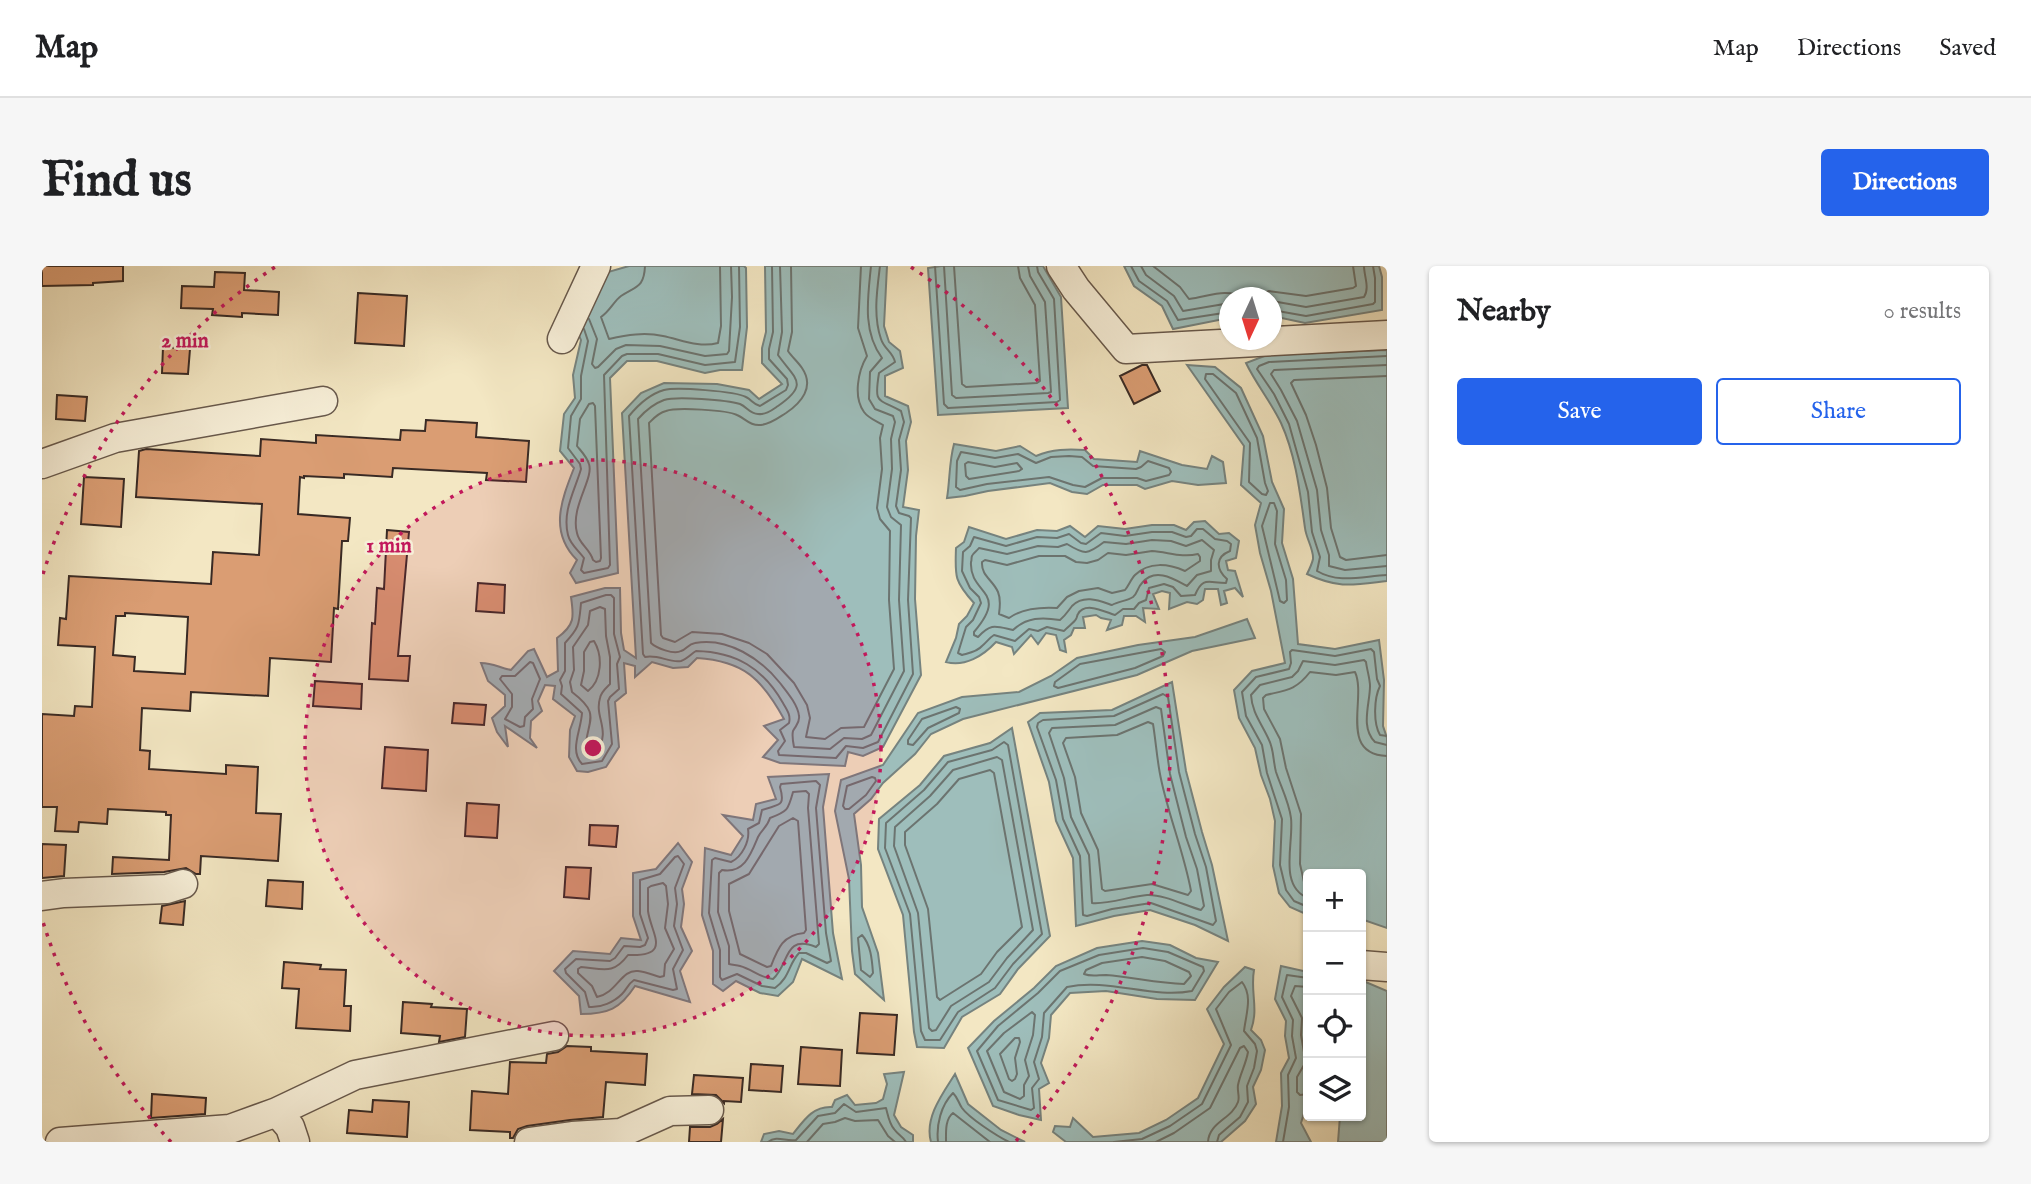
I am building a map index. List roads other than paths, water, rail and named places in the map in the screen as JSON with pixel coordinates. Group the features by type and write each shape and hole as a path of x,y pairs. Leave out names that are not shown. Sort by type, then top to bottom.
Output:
{"street":[{"path":"562,340 596,266"},
{"path":"1061,266 1076,289 1126,349 1387,335"},
{"path":"42,464 115,438 323,401"},
{"path":"42,896 167,889 183,884"},
{"path":"1366,965 1387,967"},
{"path":"60,1142 230,1129 277,1112 355,1075 554,1036"},
{"path":"529,1142 621,1133 670,1111 709,1110"},
{"path":"277,1112 290,1127 295,1142"}],"water":[{"path":"629,266 744,266 747,327 742,370 705,373 657,361 627,361 610,378 618,573 576,583 570,573 577,560 568,549 560,527 562,504 574,468 560,451 564,414 575,398 573,375 581,340 573,322 608,272"},
{"path":"765,266 887,266 884,326 889,342 900,351 903,368 885,376 885,396 908,406 911,422 906,441 908,470 903,507 919,510 915,599 921,675 883,747 863,756 848,752 845,766 780,763 763,757 778,740 764,726 784,719 768,693 739,668 697,658 688,667 673,668 652,662 635,677 635,666 624,663 626,693 615,702 619,747 606,767 588,772 577,771 569,757 570,730 575,716 553,699 555,686 545,685 538,701 542,711 531,721 530,738 537,748 505,726 508,747 497,732 492,718 505,706 505,695 488,681 481,663 511,670 528,651 534,649 547,677 558,671 557,638 572,620 571,597 605,588 620,588 624,650 636,658 622,413 641,393 664,383 717,384 749,390 759,399 782,384 762,363 766,332"},
{"path":"1043,266 1061,297 1068,408 938,415 928,268"},
{"path":"1124,266 1379,266 1382,277 1382,310 1305,323 1282,318 1282,287 1219,287 1219,320 1173,329 1162,306 1134,286"},
{"path":"1387,350 1387,581 1355,584 1328,582 1307,574 1313,555 1290,448 1277,415 1246,363 1267,355"},
{"path":"1187,365 1215,367 1241,388 1263,436 1272,482 1284,509 1282,543 1293,579 1298,644 1335,649 1379,640 1384,680 1383,726 1387,738 1387,928 1366,921 1366,869 1303,869 1303,913 1290,907 1279,893 1273,866 1275,821 1255,748 1239,718 1234,690 1252,671 1285,663 1255,525 1261,503 1241,485 1244,446"},
{"path":"954,444 996,451 1020,446 1036,456 1060,450 1085,450 1094,459 1137,462 1140,451 1182,465 1207,469 1212,456 1223,462 1226,483 1198,485 1172,481 1145,489 1137,485 1103,485 1087,494 1072,492 1050,483 947,498"},
{"path":"1205,521 1219,534 1229,533 1239,541 1236,558 1226,561 1228,570 1235,571 1243,597 1235,588 1224,591 1227,603 1221,605 1218,589 1205,589 1203,600 1197,604 1187,602 1169,609 1170,593 1162,591 1153,594 1159,609 1143,608 1145,622 1136,616 1124,616 1122,625 1107,630 1111,620 1096,615 1083,617 1085,628 1074,628 1071,635 1064,640 1066,652 1060,650 1056,635 1046,633 1038,644 1031,635 1014,654 1012,647 996,642 967,662 946,662 959,624 974,603 959,583 956,572 956,548 964,542 969,527 1006,539 1037,530 1057,531 1070,526 1085,537 1098,526 1125,529 1174,525 1186,530 1194,522"},
{"path":"1247,619 1255,638 1192,651 1137,675 963,719 931,734 915,754 854,814 861,865 862,907 878,953 884,1000 855,974 849,879 835,811 841,780 883,765 918,713 962,697 1019,692 1051,676 1077,658 1138,645 1195,637"},
{"path":"1172,682 1186,771 1212,865 1228,941 1195,925 1150,910 1076,926 1073,858 1056,821 1049,782 1028,722 1040,713 1112,710"},
{"path":"1012,728 1050,936 1018,969 1000,994 962,1017 944,1048 917,1047 903,915 878,849 879,819 920,785 944,756 990,743"},
{"path":"829,774 823,807 833,933 842,979 802,959 793,982 778,996 760,993 736,981 723,991 713,984 713,951 702,915 705,848 731,855 743,836 723,815 753,820 756,804 776,799 768,777"},
{"path":"678,843 692,862 682,889 684,904 681,927 692,951 680,971 690,1002 635,986 624,1000 612,1009 581,1014 579,996 554,971 573,951 610,954 621,938 641,940 633,916 633,873 656,869"},
{"path":"1142,941 1170,945 1196,958 1218,962 1195,1000 1157,999 1106,991 1070,993 1051,1015 1049,1038 1041,1063 1049,1083 1039,1089 1041,1120 993,1106 968,1048 1056,966 1097,948"},
{"path":"1281,966 1303,971 1301,1123 1311,1142 1276,1142 1282,1106 1281,1073 1289,1058 1285,1036 1286,1021 1275,999"},
{"path":"1245,967 1254,970 1254,1014 1251,1030 1261,1040 1265,1050 1261,1070 1253,1087 1256,1104 1245,1121 1221,1142 1066,1142 1053,1132 1055,1126 1070,1127 1073,1118 1093,1137 1139,1133 1166,1120 1198,1098 1224,1044 1207,1009 1224,987"},
{"path":"1366,982 1387,991 1387,1142 1338,1142 1340,1121 1366,1121"},
{"path":"904,1072 894,1115 901,1127 913,1135 913,1142 761,1142 764,1134 779,1131 793,1134 814,1111 832,1107 835,1100 847,1095 855,1105 876,1103 883,1099 887,1084 884,1074"},
{"path":"955,1074 968,1104 1001,1130 1025,1142 931,1142 932,1115"}]}
